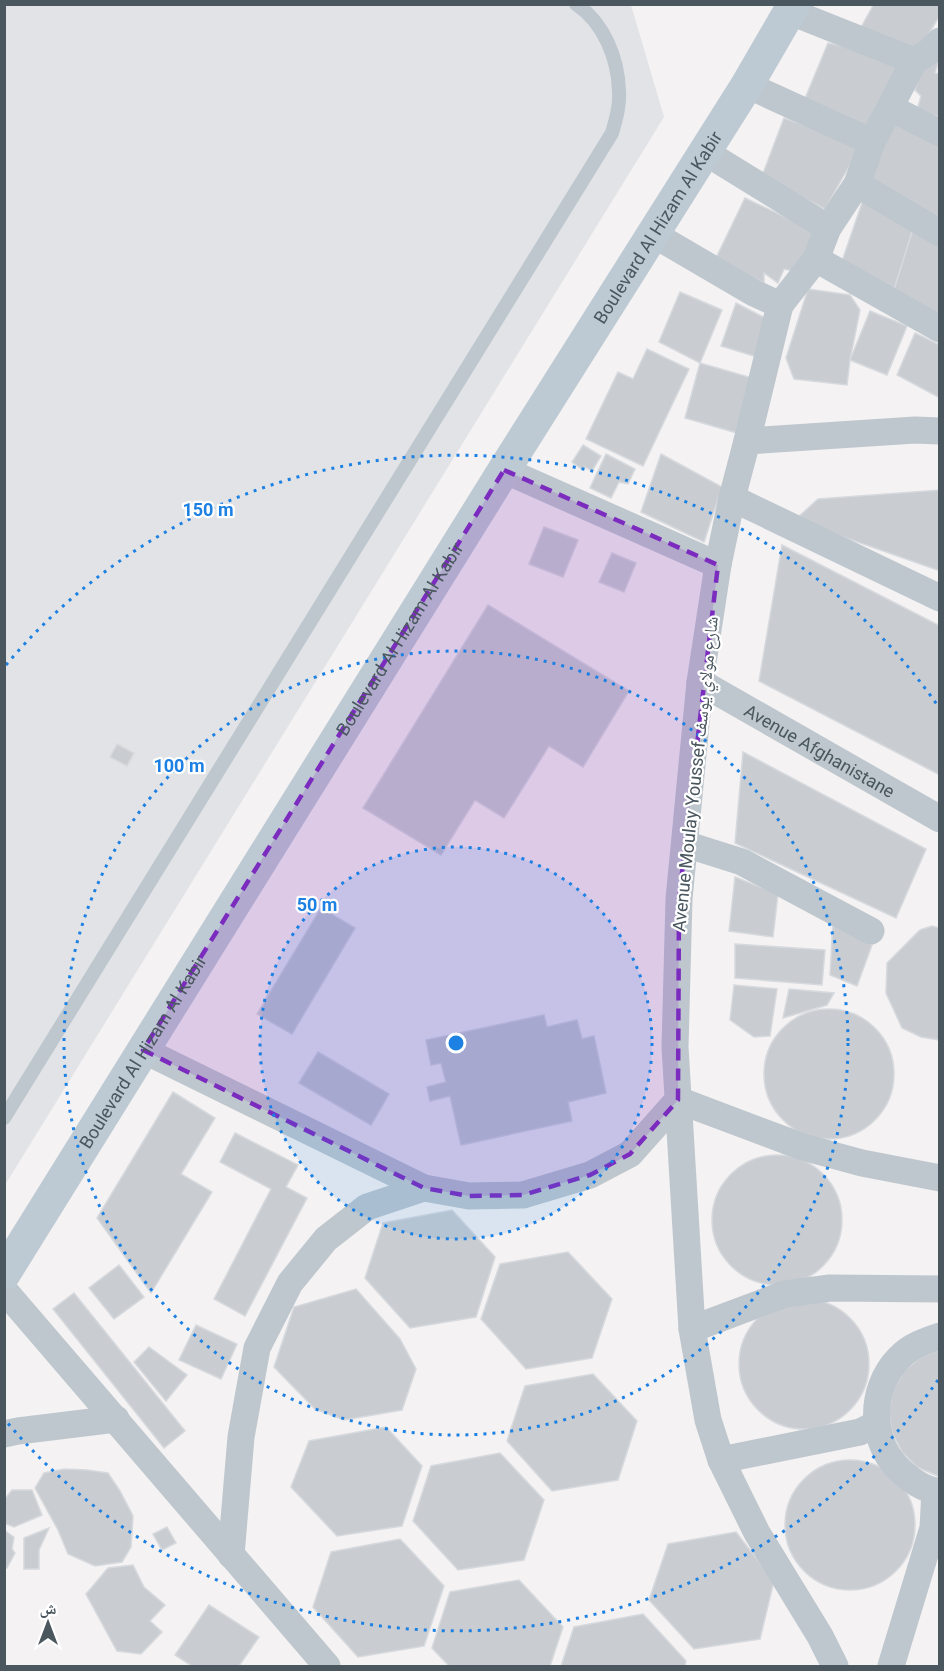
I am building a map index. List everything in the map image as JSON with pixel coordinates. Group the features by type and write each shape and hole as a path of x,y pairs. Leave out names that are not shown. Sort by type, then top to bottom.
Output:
{"main road":[{"name":"Boulevard Al Hizam Al Kabir","path":"4,1274 504,470 747,85 792,8"}],"street":[{"path":"792,8 914,61"},
{"path":"653,234 754,293 780,305 816,259 828,228 857,184 872,142 914,61 930,51 939,41"},
{"path":"747,85 872,142"},
{"path":"891,108 939,133"},
{"path":"705,152 828,228"},
{"path":"857,184 939,233"},
{"path":"816,259 939,329"},
{"name":"Avenue Moulay Youssef شارع مولاي يوسف","path":"780,305 732,498 718,565 700,682 679,899 675,1047 692,1329 708,1420 721,1460 757,1533 820,1636 835,1666"},
{"path":"747,441 939,430"},
{"path":"504,470 718,565"},
{"path":"732,498 939,598"},
{"name":"Avenue Afghanistane","path":"700,682 939,819"},
{"path":"684,844 742,862 871,931"},
{"path":"143,1050 424,1188 470,1196 523,1195 590,1175 630,1154 678,1100 803,1147 862,1163 939,1178"},
{"path":"231,1555 241,1437 257,1348 290,1282 326,1239 367,1207 424,1188"},
{"path":"692,1329 785,1294 830,1288 939,1289"},
{"path":"4,1290 327,1666"},
{"path":"891,1666 933,1528 937,1492 913,1482 895,1467 882,1447 876,1424 877,1400 885,1377 900,1357 919,1343 939,1336"},
{"path":"4,1434 116,1419"},
{"path":"721,1460 860,1432 876,1424"}],"lane":[{"path":"4,1118 612,133 619,93 613,54 596,23 576,4"}],"highlighted area":[{"path":"504,470 718,565 679,899 678,1100 630,1154 590,1175 523,1195 469,1196 424,1188 143,1050"}],"shaded area":[{"path":"5,5 631,5 664,117 5,1185"}],"building":[{"path":"874,4 940,4 940,15 914,59 859,31"},
{"path":"828,43 846,47 900,68 870,133 804,101"},
{"path":"926,55 939,59 935,73 940,74 940,117 917,110 921,96 915,90"},
{"path":"892,117 940,139 940,221 872,180"},
{"path":"784,118 861,145 825,209 762,176"},
{"path":"745,198 817,232 798,272 784,269 778,283 764,273 764,283 716,258"},
{"path":"863,200 913,229 893,293 841,264"},
{"path":"913,229 940,245 940,322 893,293"},
{"path":"808,289 850,295 860,310 847,385 794,379 786,358"},
{"path":"680,292 722,310 700,363 659,342"},
{"path":"736,303 767,319 757,357 721,346"},
{"path":"870,311 907,326 887,375 850,360"},
{"path":"915,333 940,345 940,398 897,375"},
{"path":"647,349 689,369 643,466 586,439 618,372 633,379"},
{"path":"700,363 752,378 737,433 685,418"},
{"path":"583,445 601,456 592,471 585,467 583,470 572,462"},
{"path":"606,454 635,469 628,484 619,482 611,498 590,488"},
{"path":"661,454 722,487 704,542 641,512"},
{"path":"940,490 940,571 795,520 818,499"},
{"path":"544,527 578,540 563,577 529,564"},
{"path":"782,545 940,626 940,775 759,681"},
{"path":"612,553 636,563 624,592 599,582"},
{"path":"488,605 629,691 583,767 549,746 504,818 475,800 441,855 363,808"},
{"path":"117,744 134,753 127,766 110,757"},
{"path":"743,752 926,849 896,918 735,843"},
{"path":"735,877 778,894 773,937 729,931"},
{"path":"321,908 355,928 292,1034 257,1014"},
{"path":"833,921 872,945 857,986 830,975"},
{"path":"932,926 940,928 940,1040 921,1037 902,1028 886,993 887,963 920,930"},
{"path":"735,944 825,950 822,985 735,978"},
{"path":"734,985 777,989 770,1036 754,1037 730,1020"},
{"path":"789,989 834,993 827,1005 783,1018"},
{"path":"829,1009 854,1014 875,1028 889,1049 894,1074 889,1099 875,1120 854,1134 829,1139 804,1134 783,1120 769,1099 764,1074 769,1049 783,1028 804,1014"},
{"path":"544,1015 547,1027 577,1020 582,1039 594,1036 606,1093 568,1102 572,1121 461,1145 450,1096 430,1101 427,1087 446,1082 441,1063 431,1065 426,1040"},
{"path":"318,1052 389,1094 371,1125 299,1083"},
{"path":"173,1092 215,1118 181,1174 212,1192 151,1293 97,1218"},
{"path":"235,1133 298,1165 286,1187 307,1198 245,1316 214,1299 271,1189 220,1162"},
{"path":"777,1155 802,1160 823,1174 837,1195 842,1220 837,1245 823,1266 802,1280 777,1285 752,1280 731,1266 717,1245 712,1220 717,1195 731,1174 752,1160"},
{"path":"452,1210 495,1257 476,1317 410,1328 365,1278 383,1223"},
{"path":"568,1252 612,1299 592,1358 526,1369 481,1319 500,1264"},
{"path":"119,1265 144,1297 114,1319 89,1288"},
{"path":"356,1289 400,1339 416,1369 402,1410 344,1420 315,1409 274,1367 294,1307"},
{"path":"74,1293 185,1431 164,1448 53,1309"},
{"path":"804,1299 829,1304 850,1318 864,1339 869,1364 864,1389 850,1410 829,1424 804,1429 779,1424 758,1410 744,1389 739,1364 744,1339 758,1318 779,1304"},
{"path":"196,1325 237,1344 221,1379 179,1360"},
{"path":"149,1347 187,1375 166,1401 134,1362"},
{"path":"940,1350 940,1477 917,1467 902,1452 892,1432 889,1411 893,1390 904,1371 921,1357"},
{"path":"593,1374 637,1421 618,1480 552,1491 507,1441 525,1386"},
{"path":"386,1427 422,1466 402,1526 337,1536 291,1487 309,1441"},
{"path":"500,1453 544,1500 524,1560 458,1570 413,1521 431,1466"},
{"path":"850,1460 875,1465 896,1479 910,1500 915,1525 910,1550 896,1571 875,1585 850,1590 825,1585 804,1571 790,1550 785,1525 790,1500 804,1479 825,1465"},
{"path":"64,1469 108,1473 120,1491 133,1516 131,1547 122,1562 95,1566 68,1554 35,1488 44,1473"},
{"path":"12,1490 32,1490 42,1515 14,1527 4,1523 4,1500"},
{"path":"167,1527 176,1543 162,1550 153,1534"},
{"path":"49,1528 39,1550 39,1569 24,1569 24,1538"},
{"path":"4,1530 14,1537 12,1549 15,1553 7,1568 4,1568"},
{"path":"736,1532 774,1581 760,1639 694,1649 649,1600 668,1544"},
{"path":"400,1539 444,1586 424,1646 358,1657 313,1607 331,1552"},
{"path":"133,1565 144,1587 165,1605 150,1621 162,1632 141,1654 117,1651 86,1594 108,1568"},
{"path":"519,1580 563,1627 550,1666 449,1666 432,1648 450,1592"},
{"path":"209,1605 259,1637 239,1666 192,1666 175,1655"},
{"path":"643,1614 686,1661 685,1666 561,1666 574,1627"}]}
